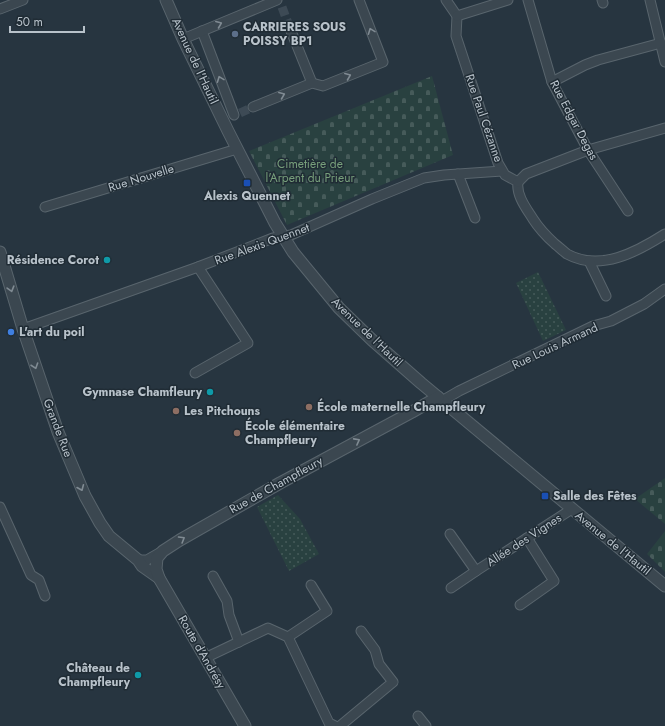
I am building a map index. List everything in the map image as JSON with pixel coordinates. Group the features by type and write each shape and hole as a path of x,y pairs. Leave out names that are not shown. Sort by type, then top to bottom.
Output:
{"street":[{"path":"0,9 23,0"},
{"name":"Avenue de l'Hautil","path":"166,0 183,39 275,223 293,252 339,308 372,340 441,399 665,586"},
{"path":"253,107 312,83 323,86 383,62 359,0"},
{"path":"446,0 457,16 508,0"},
{"name":"Rue Edgar Degas","path":"528,0 552,82 588,150 628,211"},
{"path":"650,0 665,62"},
{"path":"183,39 279,2"},
{"name":"Rue Paul Cézanne","path":"457,16 456,36 502,171 505,175 518,182"},
{"path":"289,26 312,83"},
{"name":"Avenue de l'Hautil","path":"202,31 237,114 223,120"},
{"path":"552,82 598,60 661,43"},
{"path":"665,128 588,150 526,174 518,182 518,192 541,231 567,254 588,261 614,259 647,245 665,234"},
{"name":"Rue Nouvelle","path":"45,207 237,149"},
{"name":"Rue Alexis Quennet","path":"23,329 198,268 283,236 291,235 424,178 444,175 502,171"},
{"path":"458,174 475,218"},
{"name":"Grande Rue","path":"0,252 23,329 58,432 85,496 109,536 138,560 142,566 159,578"},
{"path":"588,261 606,296"},
{"path":"195,373 248,343 198,268"},
{"name":"Rue Louis Armand","path":"441,399 447,398 588,328 611,321 644,304 665,289"},
{"name":"Rue de Champfleury","path":"163,551 280,482 412,412 441,399"},
{"path":"0,507 31,575 39,580 45,596"},
{"name":"Allée des Vignes","path":"451,588 572,509"},
{"name":"Allée des Vignes","path":"450,534 476,572"},
{"path":"520,605 554,581 527,538"},
{"path":"138,560 147,560 163,551"},
{"path":"159,578 156,563 157,558 163,551"},
{"path":"213,576 227,601 229,615 239,642"},
{"name":"Route d'Andrésy","path":"159,578 245,726"},
{"path":"288,637 327,611 311,585"},
{"path":"205,658 268,628 288,637 329,723 336,726"},
{"path":"340,726 393,682 379,664 375,650 361,630"},
{"path":"418,716 426,726"}],"green space":[{"name":"Cimetière de l'Arpent du Prieur","path":"432,76 453,155 287,225 249,151"},
{"path":"538,272 566,330 543,341 516,283"},
{"path":"665,478 665,524 635,499"},
{"path":"278,495 300,519 319,554 289,571 257,507"},
{"path":"665,531 665,572 647,554"}],"tunnel":[{"path":"282,7 289,26"},
{"path":"240,113 253,107"}],"place":[{"name":"CARRIERES SOUS POISSY BP1","path":"235,34"},
{"name":"Alexis Quennet","path":"247,183"},
{"name":"Résidence Corot","path":"107,260"},
{"name":"L'art du poil","path":"11,332"},
{"name":"Gymnase Chamfleury","path":"210,392"},
{"name":"École maternelle Champfleury","path":"309,407"},
{"name":"Les Pitchouns","path":"176,411"},
{"name":"École élémentaire Champfleury","path":"237,433"},
{"name":"Salle des Fêtes","path":"545,496"},
{"name":"Château de Champfleury","path":"138,675"}]}
